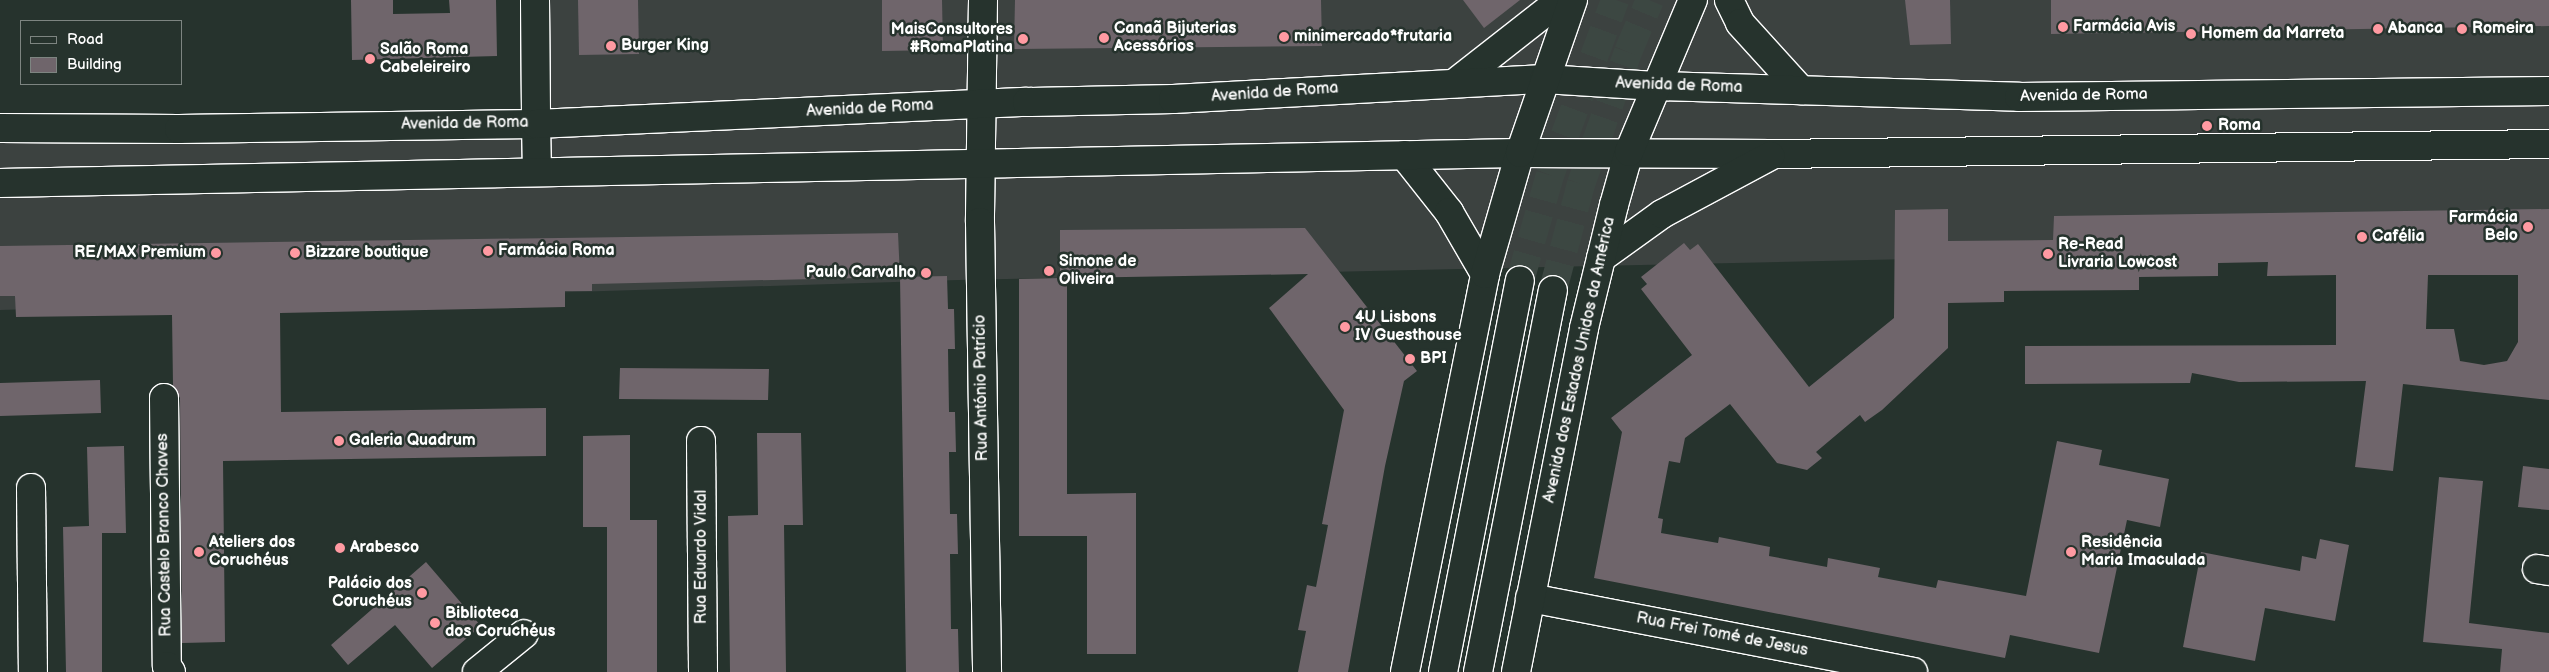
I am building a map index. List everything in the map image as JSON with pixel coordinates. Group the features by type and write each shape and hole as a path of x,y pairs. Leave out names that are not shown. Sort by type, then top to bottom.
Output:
{"main road":[{"path":"535,0 537,171"},
{"name":"Rua António Patrício","path":"983,0 980,163 987,672"},
{"path":"1455,83 1560,0"},
{"path":"1405,672 1485,274 1520,153 1544,79 1573,0"},
{"name":"Avenida dos Estados Unidos da América","path":"1516,672 1584,328 1601,258 1629,152 1693,0"},
{"path":"1729,0 1740,23 1801,90"},
{"name":"Avenida de Roma","path":"0,128 179,129 536,124 981,104 1173,99 1544,79 1656,86 2019,97 2549,91"},
{"path":"0,184 537,171 1520,153 1773,154 2549,144"},
{"path":"1601,258 1662,214 1773,154"},
{"path":"1404,155 1449,212 1485,274"},
{"path":"1443,672 1520,281"},
{"path":"1478,672 1553,290"},
{"name":"Rua Castelo Branco Chaves","path":"164,398 167,666 170,672"},
{"name":"Rua Eduardo Vidal","path":"701,442 703,672"},
{"path":"31,488 33,672"},
{"name":"Rua Frei Tomé de Jesus","path":"1530,598 1913,672"},
{"path":"477,672 524,634"}],"shaded area":[{"path":"525,0 2549,0 2549,245 958,280 0,310 0,118 527,110"}],"building":[{"path":"351,0 393,0 393,14 450,13 449,0 496,0 497,56 352,60"},
{"path":"578,0 638,0 639,54 579,55"},
{"path":"882,0 942,0 943,50 882,51"},
{"path":"1015,0 1321,0 1322,46 1014,49"},
{"path":"1463,0 1520,0 1484,28"},
{"path":"1905,0 1950,0 1951,44 1910,45"},
{"path":"2051,0 2549,0 2549,26 2051,34"},
{"path":"1948,209 1948,241 2053,240 2054,216 2549,209 2549,400 2403,384 2393,471 2355,467 2366,381 2239,382 2192,373 2190,383 2025,384 2025,346 2336,345 2336,275 2267,276 2268,262 2218,263 2218,276 2139,277 2139,290 2004,291 2004,302 1948,303 1948,348 1882,410 1865,422 1860,415 1816,452 1822,458 1807,470 1777,463 1730,404 1685,438 1680,463 1669,461 1658,518 1663,519 1661,533 1718,543 1719,537 1770,547 1769,556 1827,567 1828,558 1880,568 1878,577 1936,588 1938,580 2026,596 2057,441 2102,450 2099,465 2169,479 2160,527 2127,520 2099,653 2010,635 2005,658 1594,578 1622,432 1611,418 1692,355 1641,289 1647,284 1641,277 1684,243 1690,250 1698,244 1809,387 1894,318 1895,210","holes":["2428,275 2518,275 2518,342 2507,361 2484,365 2460,361 2454,329 2426,329"]},
{"path":"1305,228 1417,371 1404,381 1385,466 1348,672 1298,672 1306,631 1298,630 1307,585 1316,587 1328,525 1322,524 1344,410 1269,308 1308,274 1067,278 1067,494 1136,493 1136,654 1087,654 1087,536 1019,536 1019,279 1060,278 1060,230"},
{"path":"898,233 900,277 592,284 592,291 565,291 565,307 280,313 281,412 546,408 546,456 223,461 225,642 182,643 180,398 173,386 172,315 16,317 15,296 0,296 0,246"},
{"path":"947,276 948,309 954,309 955,349 948,349 949,412 955,412 956,452 949,452 950,514 957,514 958,554 950,554 951,629 958,629 959,672 906,672 900,277"},
{"path":"620,368 769,369 768,400 619,399"},
{"path":"100,380 101,413 0,416 0,383"},
{"path":"757,433 801,433 803,525 784,525 786,672 730,672 728,516 758,515"},
{"path":"630,435 630,520 657,520 657,672 607,672 607,527 583,527 583,436"},
{"path":"124,446 126,533 102,533 102,672 66,672 63,527 89,526 87,447"},
{"path":"2523,466 2549,469 2549,510 2518,507"},
{"path":"2439,477 2483,481 2469,623 2549,633 2549,672 2500,672 2502,649 2423,642"},
{"path":"2320,539 2349,545 2335,621 2265,608 2255,661 2183,647 2201,552 2300,571 2302,556 2316,559"},
{"name":"Palácio dos Coruchéus","path":"426,562 481,626 432,668 395,625 348,665 331,645"}],"tunnel":[{"path":"1520,281 1550,175 1615,0"},
{"path":"1553,290 1581,184 1628,52 1650,0"}],"place":[{"name":"Farmácia Avis","path":"2063,27"},
{"name":"Abanca","path":"2378,29"},
{"name":"Romeira","path":"2462,29"},
{"name":"Homem da Marreta","path":"2191,34"},
{"name":"minimercado*frutaria","path":"1284,37"},
{"name":"Canaã Bijuterias Acessórios","path":"1104,38"},
{"name":"MaisConsultores #RomaPlatina","path":"1023,39"},
{"name":"Burger King","path":"611,46"},
{"name":"Salão Roma Cabeleireiro","path":"370,59"},
{"name":"Roma","path":"2207,126"},
{"name":"Farmácia Belo","path":"2528,227"},
{"name":"Cafélia","path":"2362,237"},
{"name":"Farmácia Roma","path":"488,251"},
{"name":"RE/MAX Premium","path":"216,253"},
{"name":"Bizzare boutique","path":"295,253"},
{"name":"Re-Read Livraria Lowcost","path":"2048,254"},
{"name":"Simone de Oliveira","path":"1049,271"},
{"name":"Paulo Carvalho","path":"926,273"},
{"name":"4U Lisbons IV Guesthouse","path":"1345,327"},
{"name":"BPI","path":"1410,359"},
{"name":"Galeria Quadrum","path":"339,441"},
{"name":"Arabesco","path":"340,548"},
{"name":"Ateliers dos Coruchéus","path":"199,552"},
{"name":"Residência Maria Imaculada","path":"2071,552"},
{"name":"Palácio dos Coruchéus","path":"422,593"},
{"name":"Biblioteca dos Coruchéus","path":"435,623"}]}
